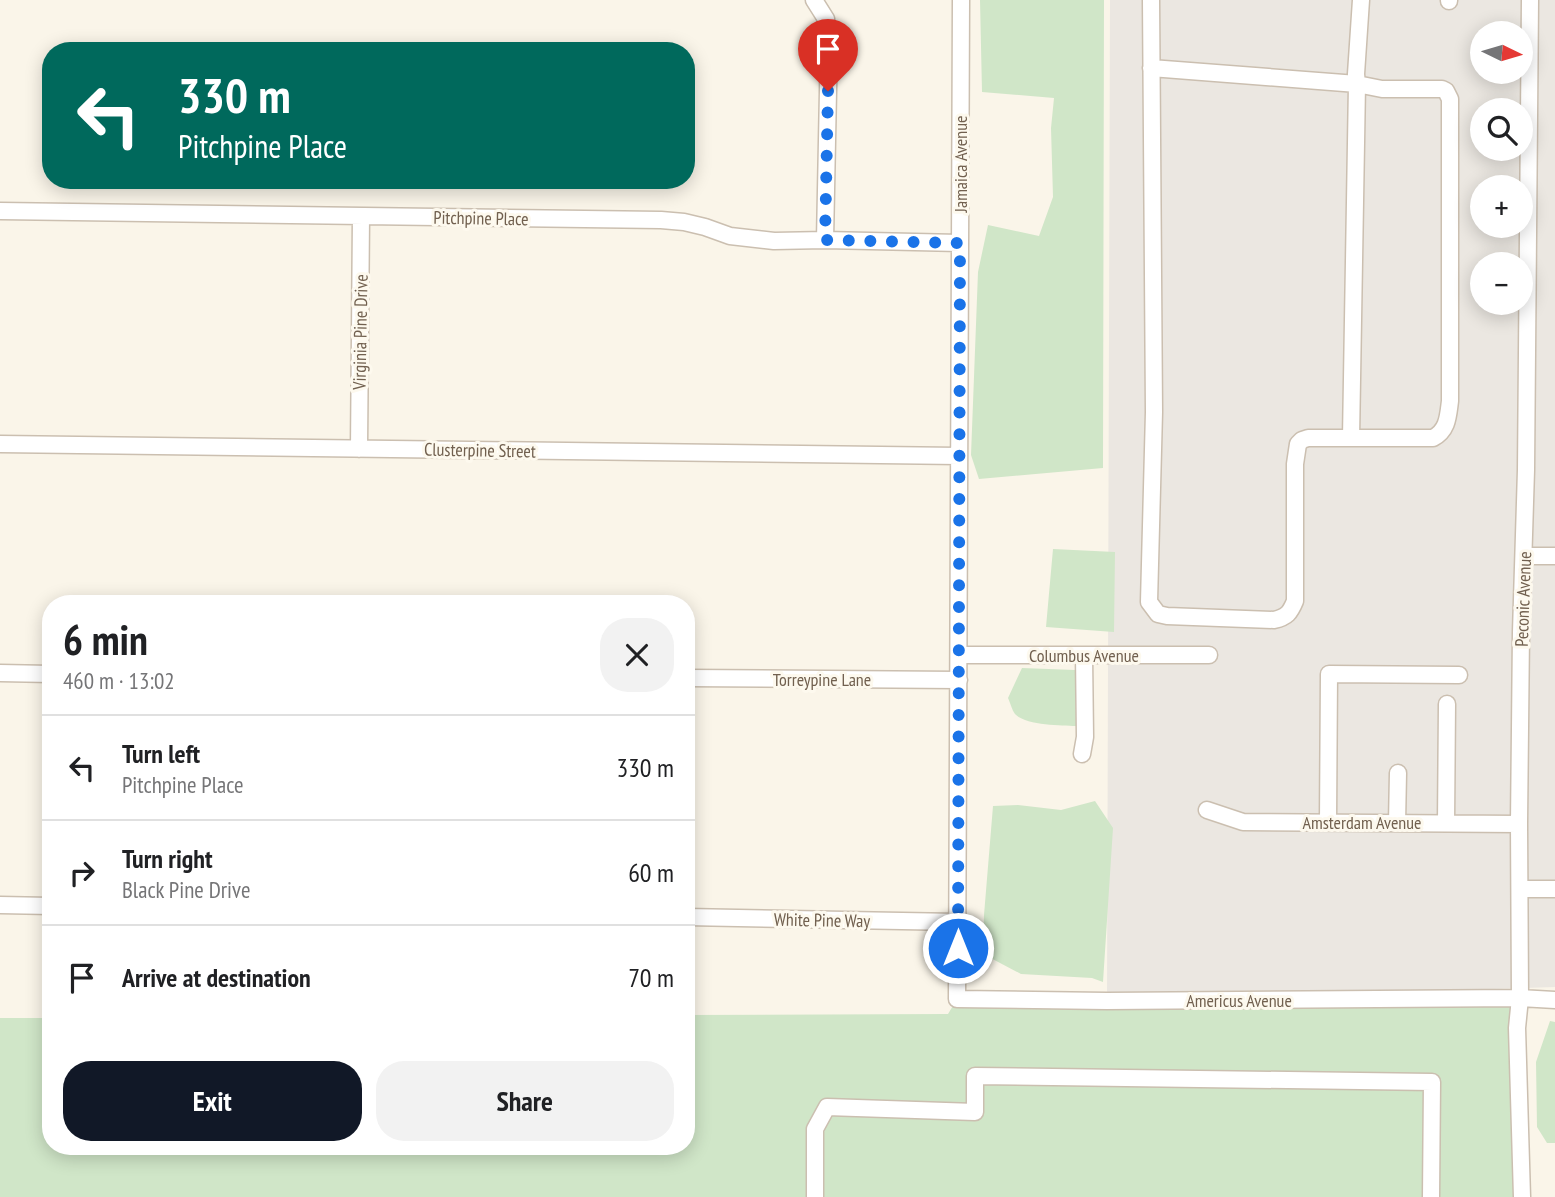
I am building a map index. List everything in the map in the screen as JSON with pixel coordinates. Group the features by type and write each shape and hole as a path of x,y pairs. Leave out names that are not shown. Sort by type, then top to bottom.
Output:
{"street":[{"path":"814,0 826,19 829,41 825,240"},
{"name":"Jamaica Avenue","path":"957,999 961,0"},
{"path":"1151,0 1151,68 1154,412 1149,602 1158,614 1167,616 1274,620 1285,618 1291,612 1295,601 1295,464 1298,444 1308,438 1433,438 1442,433 1446,426 1450,401 1450,99 1442,89 1382,89 1357,84 1151,68"},
{"path":"1352,438 1356,74 1361,0"},
{"name":"Peconic Avenue","path":"1522,1197 1517,1028 1520,998 1519,824 1530,0"},
{"name":"Pitchpine Place","path":"0,211 661,220 684,222 730,236 774,241 960,243"},
{"name":"Virginia Pine Drive","path":"359,449 361,216"},
{"name":"Clusterpine Street","path":"0,444 959,456"},
{"path":"1524,556 1555,556"},
{"name":"Columbus Avenue","path":"959,655 1209,654"},
{"path":"1082,754 1085,737 1084,655"},
{"path":"0,673 42,674"},
{"path":"1328,822 1329,674 1459,675"},
{"name":"Torreypine Lane","path":"695,678 958,680"},
{"path":"1446,823 1447,705"},
{"path":"1397,823 1398,773"},
{"name":"Amsterdam Avenue","path":"1207,810 1243,822 1519,824"},
{"path":"1520,889 1555,889"},
{"path":"0,905 42,906"},
{"name":"White Pine Way","path":"695,917 958,922"},
{"name":"Americus Avenue","path":"957,999 1555,1000"},
{"path":"815,1197 815,1129 827,1107 975,1112 975,1076 1432,1082 1431,1197"}],"shaded area":[{"path":"1110,0 1555,0 1555,987 1107,1001"}],"green space":[{"path":"980,0 1104,0 1103,468 979,479 971,455 978,272 988,225 1039,236 1053,197 1051,128 1054,98 982,92"},
{"path":"1053,549 1115,552 1114,632 1046,627"},
{"path":"1022,668 1075,670 1076,726 1036,723 1015,714 1008,698"},
{"path":"1095,801 1113,828 1103,982 1092,978 1021,974 983,954 993,806 1018,805 1061,810"},
{"path":"1520,998 1522,1197 0,1197 0,1018 42,1018 42,1155 695,1155 695,1015 948,1014 957,999"},
{"path":"1550,1021 1555,1022 1555,1143 1547,1143 1537,1127 1536,1062"}],"route":[{"path":"828,91 825,240 960,243 958,948"}]}
